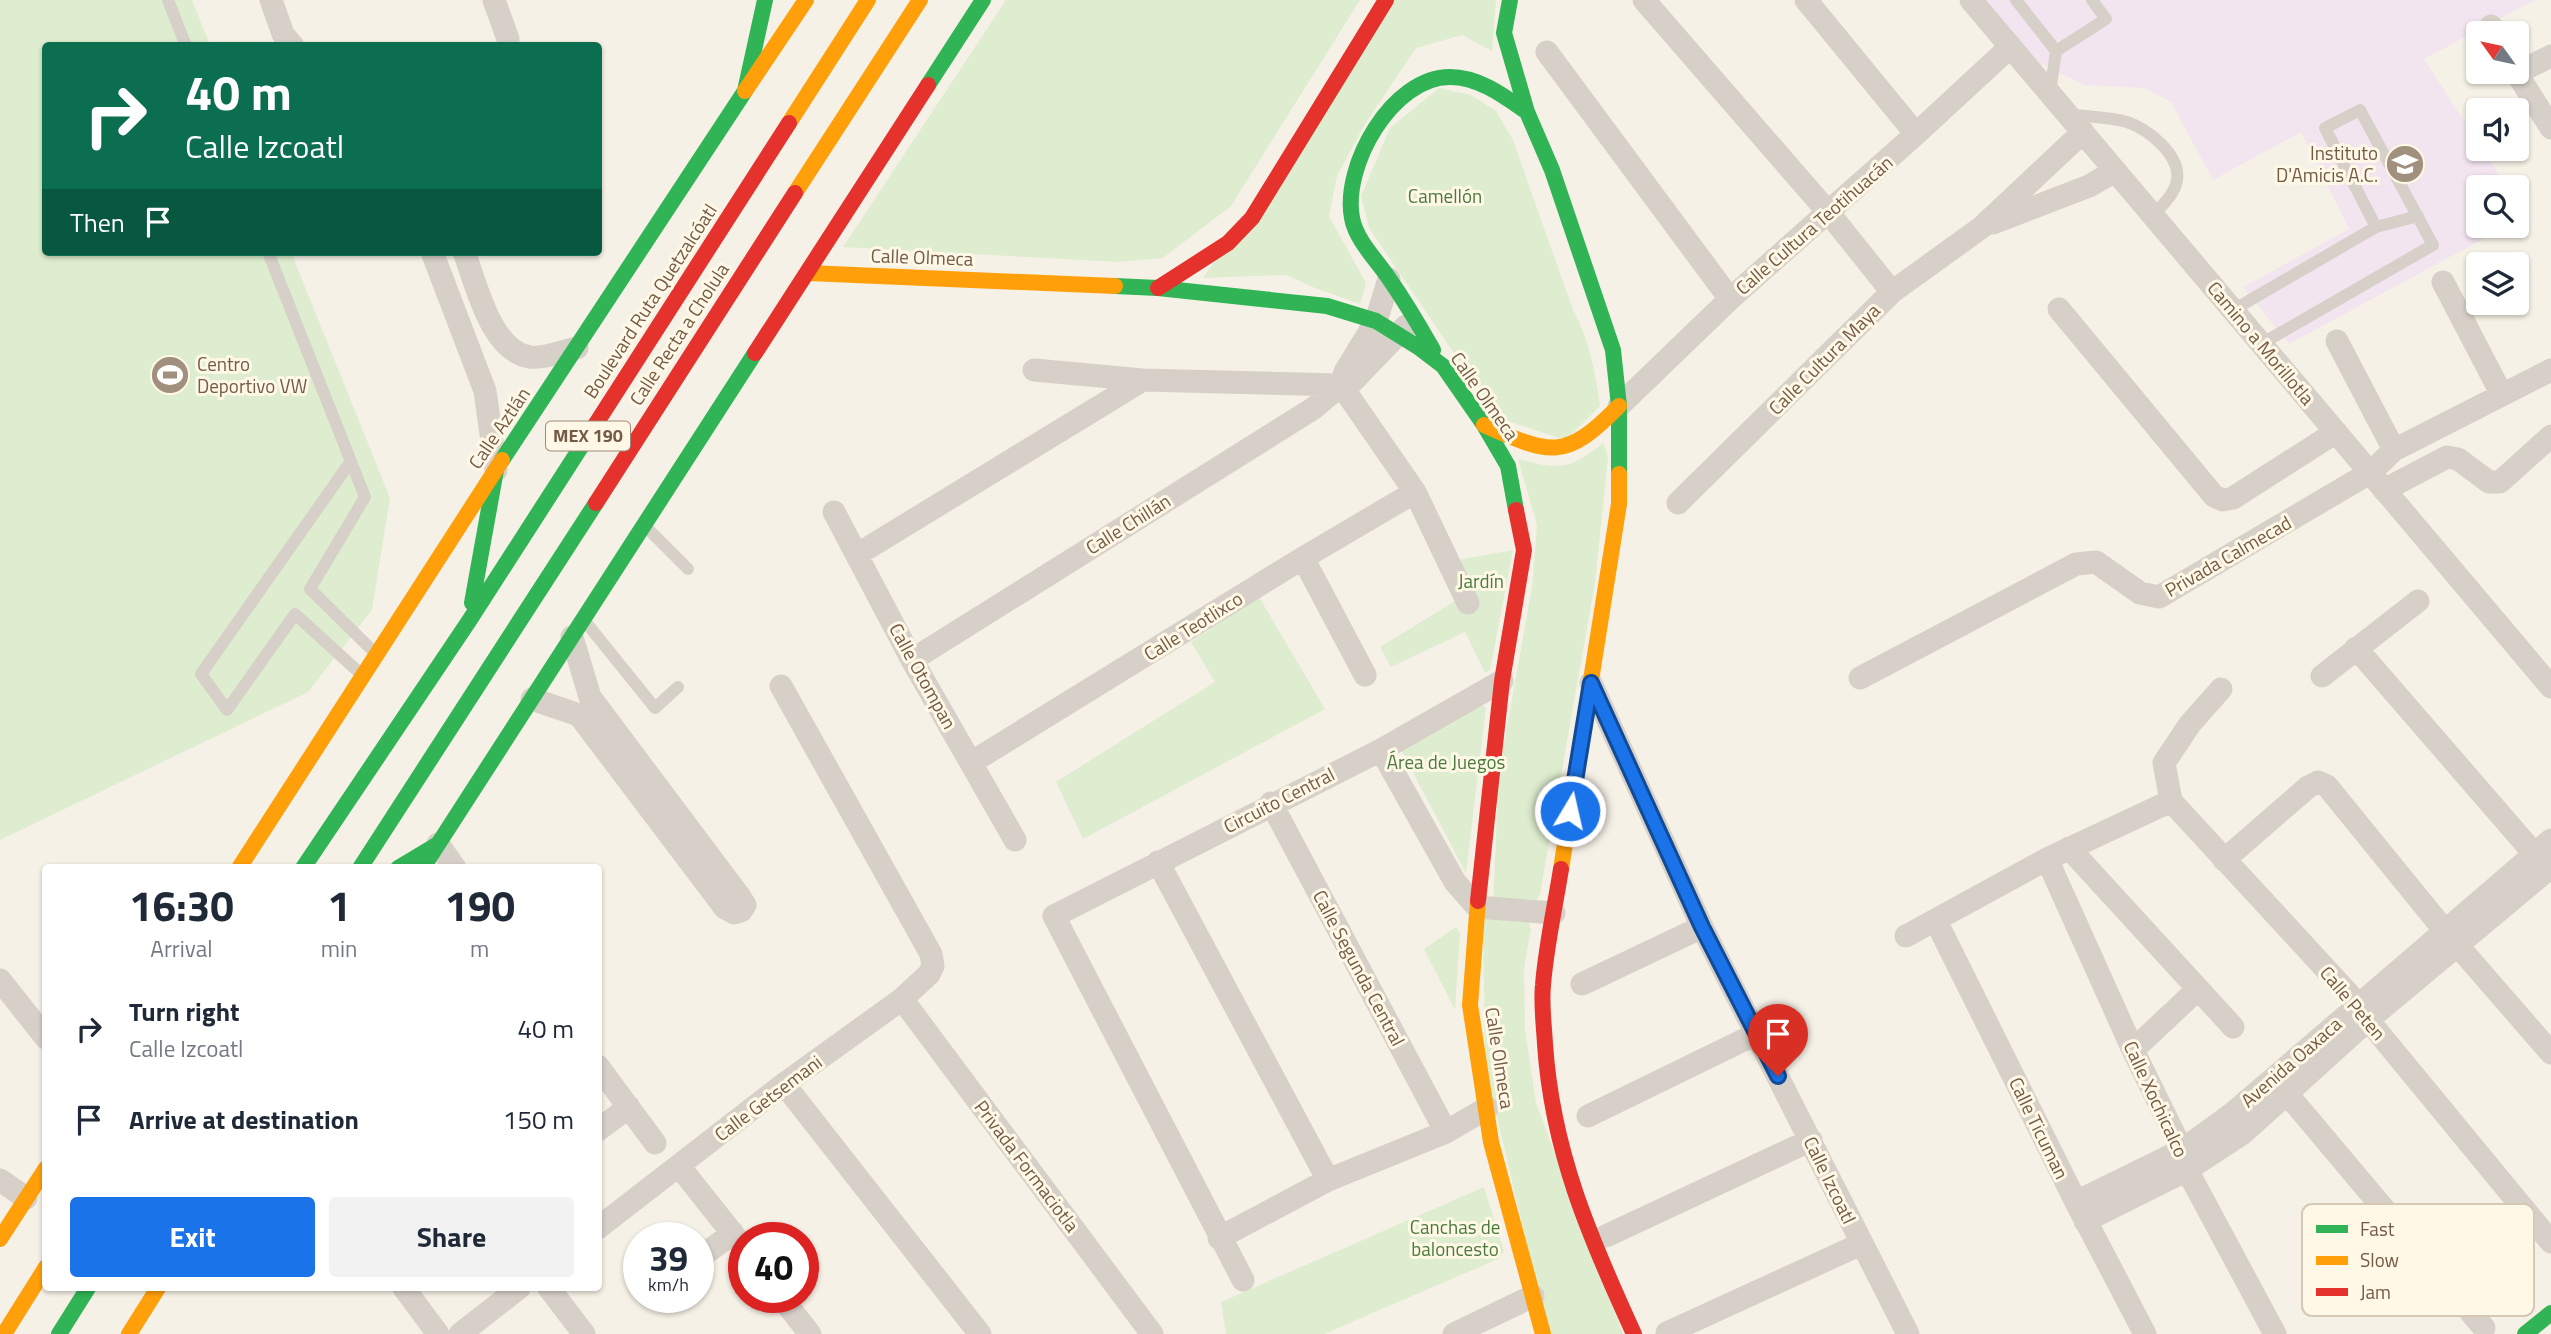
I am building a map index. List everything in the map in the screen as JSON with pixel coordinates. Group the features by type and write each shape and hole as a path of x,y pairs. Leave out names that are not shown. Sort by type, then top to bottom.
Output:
{"main road":[{"name":"Calle Aztlán","path":"242,864 745,91 765,0"},
{"path":"745,91 806,0"},
{"name":"Boulevard Ruta Quetzalcóatl","path":"306,864 469,621 868,0"},
{"path":"426,864 983,0"},
{"path":"1158,288 1228,243 1252,218 1386,0"},
{"path":"1510,0 1504,33 1527,111 1552,170 1613,350 1619,406 1619,505 1543,986 1543,1047 1567,1175 1592,1243 1634,1334"},
{"name":"Calle Recta a Cholula","path":"363,864 864,87 927,5"},
{"path":"1406,326 1390,279 1357,233 1349,203 1351,184 1365,148 1390,109 1404,95 1437,79 1464,79 1484,83 1527,111"},
{"name":"Calle Olmeca","path":"808,273 1158,288 1327,306 1376,321 1406,326 1443,366 1484,425 1508,466 1524,550 1502,681 1477,907 1470,1005 1491,1142 1543,1334"},
{"path":"1484,425 1527,443 1556,450 1575,445 1595,431 1619,406"},
{"path":"469,621 496,470"},
{"path":"405,864 438,844"},
{"path":"0,1239 42,1174"},
{"path":"4,1334 42,1273"},
{"path":"59,1334 86,1291"},
{"path":"129,1334 156,1291"}],"street":[{"path":"271,0 283,34 290,42"},
{"path":"494,0 508,42"},
{"path":"1644,0 1828,212 1892,292"},
{"path":"1806,0 1916,134"},
{"name":"Camino a Morillotla","path":"1971,0 2377,481 2547,676"},
{"name":"Calle Cultura Teotihuacán","path":"1619,406 1730,299 2010,47"},
{"path":"1547,52 1730,299"},
{"path":"2529,67 2551,56"},
{"path":"2523,84 2551,128"},
{"name":"Calle Cultura Maya","path":"1678,503 1892,292 1982,227 2082,132"},
{"name":"Calle Cultura Maya","path":"1982,227 2089,186 2115,171"},
{"path":"434,256 485,391 496,470"},
{"path":"466,256 495,332 506,346 518,354 532,358 577,348"},
{"name":"Calle Chillán","path":"1341,385 1345,372 1376,321 1390,279"},
{"path":"2443,282 2502,395"},
{"path":"2059,309 2214,496 2223,500 2234,498 2336,432"},
{"name":"Calle Chillán","path":"912,660 1303,415 1341,385 1352,382 1406,326"},
{"path":"2337,341 2394,450"},
{"path":"1034,370 1143,380 1341,385 1415,492 1468,603"},
{"path":"2377,481 2394,450 2551,370"},
{"path":"858,554 1143,380"},
{"path":"2377,481 2447,457 2458,459 2489,482 2500,482 2551,436"},
{"name":"Privada Calmecad","path":"1860,678 2076,564 2096,562 2140,593 2158,597 2377,481"},
{"name":"Calle Teotlixco","path":"972,762 1415,492"},
{"name":"Calle Otompan","path":"834,512 912,660 1015,840"},
{"path":"1303,558 1365,675"},
{"path":"2322,676 2418,601"},
{"path":"532,699 579,715 725,908 734,913 741,911 745,905 740,897 590,697 578,628"},
{"path":"2356,648 2547,861"},
{"name":"Circuito Central","path":"1219,1238 1054,916 1271,803 1381,750 1502,681"},
{"name":"Calle Izcoatl","path":"1591,683 1702,927 1811,1140 1860,1244 1908,1334"},
{"name":"Calle Getsemani","path":"602,1225 784,1084 902,999 929,974 933,966 931,954 781,686"},
{"path":"1906,936 2047,859 2171,801 2164,763 2190,724 2221,689"},
{"path":"1381,750 1455,882 1477,907 1554,913"},
{"path":"2224,860 2308,787 2318,782 2327,786 2452,938 2551,1052"},
{"name":"Calle Peten","path":"2171,801 2363,1012 2520,1204"},
{"name":"Calle Segunda Central","path":"1271,803 1446,1132"},
{"path":"438,844 452,864"},
{"path":"2069,848 2232,1027"},
{"name":"Calle Xochicalco","path":"2047,859 2184,1160 2276,1334"},
{"name":"Avenida Oaxaca","path":"2184,1160 2233,1113 2363,1012 2547,861"},
{"path":"1158,862 1328,1180"},
{"name":"Calle Ticuman","path":"1936,921 2080,1211 2145,1334"},
{"path":"1583,984 1702,927"},
{"path":"0,981 42,1032"},
{"path":"2133,1050 2198,989"},
{"name":"Privada Formaciotla","path":"902,999 1152,1334"},
{"name":"Avenida Oaxaca","path":"2080,1211 2242,1134 2288,1095 2363,1012"},
{"path":"1588,1116 1756,1034"},
{"path":"602,1071 655,1143"},
{"path":"784,1084 980,1334"},
{"path":"2288,1095 2380,1204"},
{"path":"602,1127 629,1107"},
{"path":"1243,1280 1219,1238 1328,1180 1446,1132 1487,1108"},
{"path":"1606,1236 1811,1140"},
{"path":"679,1166 728,1227"},
{"path":"0,1180 26,1198"},
{"name":"Calle Peten","path":"2534,1221 2551,1242"},
{"path":"1667,1334 1860,1244"},
{"path":"406,1291 438,1334"},
{"path":"460,1334 515,1291"},
{"path":"551,1291 584,1334"},
{"path":"1454,1334 1533,1296"},
{"path":"790,1313 800,1330"},
{"path":"2474,1316 2484,1328"}],"lane":[{"path":"168,0 184,42"},
{"path":"2016,0 2056,51 2050,93"},
{"path":"2056,51 2106,19 2092,0"},
{"path":"2261,344 2433,245 2360,110 2325,128 2376,227"},
{"path":"2068,114 2127,122 2164,147 2174,163 2177,178 2173,191 2153,216"},
{"path":"2233,310 2376,227 2418,216"},
{"path":"270,256 365,497 310,589 377,655"},
{"path":"351,461 201,674 227,710 295,614 363,676"},
{"path":"644,526 688,569"},
{"path":"578,628 655,708 678,687"}],"shaded area":[{"name":"Instituto D'Amicis A.C.","path":"1983,0 2535,0 2495,21 2466,21 2466,37 2424,59 2466,124 2466,161 2490,161 2499,175 2466,175 2466,238 2485,238 2289,344 2243,287 2349,229 2301,132 2213,180 2171,102 2144,88 2084,85 2036,61"}],"green space":[{"name":"Centro Deportivo VW","path":"0,0 192,0 209,42 42,42 42,256 293,256 390,498 372,610 308,692 0,840"},
{"path":"1006,0 1360,0 1231,206 1163,258 1119,262 843,247"},
{"path":"1394,0 1496,0 1492,51 1462,35 1416,48 1365,124 1337,176 1329,216 1366,283 1360,304 1286,275 1203,278"},
{"name":"Camellón","path":"1439,88 1471,95 1496,111 1513,140 1573,310 1584,333 1600,406 1566,440 1498,418 1369,228 1361,196 1390,128"},
{"path":"1603,443 1608,457 1595,583 1540,894 1534,905 1493,903 1499,772 1532,587 1537,525 1518,459 1544,465 1563,465 1592,452"},
{"name":"Jardín","path":"1513,550 1490,670 1485,673 1465,632 1391,667 1380,647 1460,598 1446,562"},
{"path":"1259,597 1325,709 1083,839 1056,782 1215,682 1191,642"},
{"name":"Área de Juegos","path":"1482,705 1486,708 1466,873 1400,748"},
{"path":"1483,915 1527,917 1531,929 1524,969 1525,1030 1536,1103 1623,1334 1548,1334 1485,1066"},
{"path":"1456,927 1460,933 1455,1010 1424,949"},
{"name":"Canchas de baloncesto","path":"1484,1187 1504,1251 1498,1259 1324,1334 1226,1334 1221,1302"}],"traffic: fast":[{"path":"502,460 745,91 765,0"},
{"path":"928,85 983,0"},
{"path":"1510,0 1504,33 1527,112 1552,170 1613,350 1619,406 1619,474"},
{"path":"1433,350 1354,226 1351,197 1363,151 1375,128 1391,108 1409,92 1429,81 1450,77 1471,80 1491,88 1527,112"},
{"path":"1115,286 1327,306 1376,321 1443,366 1484,425 1508,466 1516,510"},
{"path":"425,864 755,353"},
{"path":"306,864 469,621 590,433"},
{"path":"472,603 496,470"},
{"path":"363,864 596,503"},
{"path":"405,864 438,844"},
{"path":"59,1334 86,1291"},
{"path":"2525,1334 2551,1313"}],"traffic: slow":[{"path":"745,91 806,0"},
{"path":"789,123 868,0"},
{"path":"795,193 920,0"},
{"path":"808,273 1115,286"},
{"path":"1484,425 1542,447 1556,447 1570,444 1585,436 1619,406"},
{"path":"242,864 502,460"},
{"path":"1561,869 1619,504 1619,474"},
{"path":"1478,901 1470,1005 1491,1142 1543,1334"},
{"path":"0,1239 42,1174"},
{"path":"4,1334 42,1273"},
{"path":"129,1334 156,1291"}],"traffic: jam":[{"path":"1158,288 1228,243 1252,218 1386,0"},
{"path":"755,353 928,85"},
{"path":"590,433 789,123"},
{"path":"596,503 795,193"},
{"path":"1478,901 1502,681 1524,550 1516,510"},
{"path":"1561,869 1542,992 1549,1083 1556,1121 1576,1193 1588,1228 1634,1334"}],"place":[{"name":"Instituto D'Amicis A.C.","path":"2405,164"},
{"name":"Centro Deportivo VW","path":"170,375"}],"route":[{"path":"1570,811 1591,683 1702,927 1778,1076"}]}
